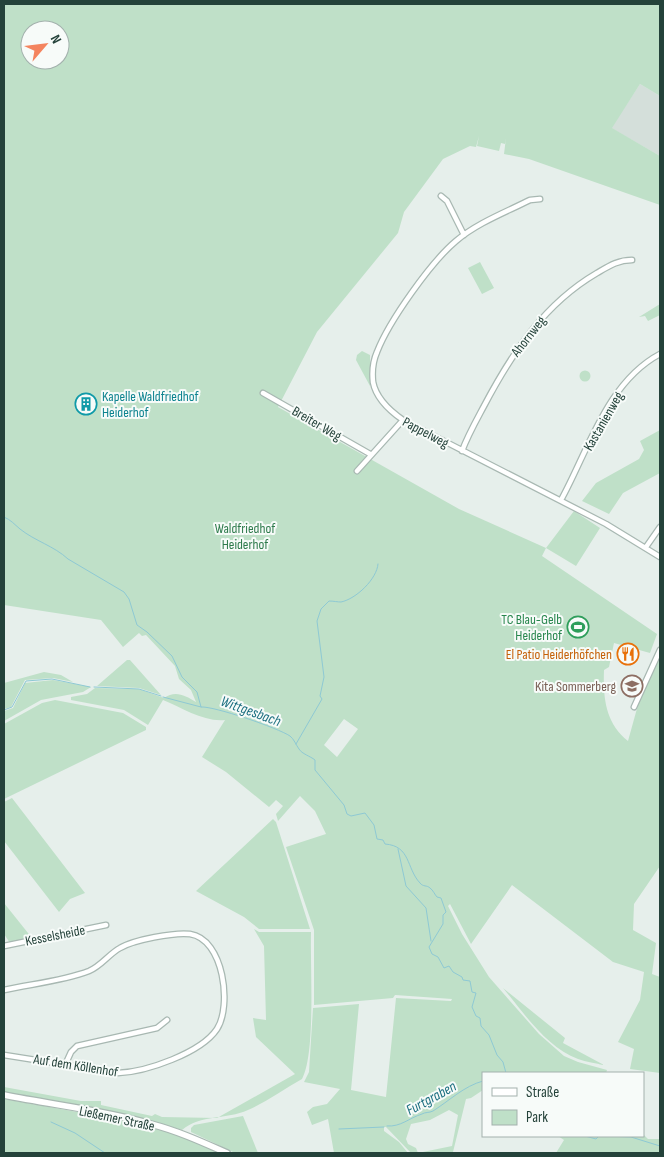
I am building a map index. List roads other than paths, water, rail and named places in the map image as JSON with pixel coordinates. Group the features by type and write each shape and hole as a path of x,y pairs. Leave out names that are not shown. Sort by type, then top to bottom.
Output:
{"street":[{"path":"441,196 447,202 464,235"},
{"name":"Pappelweg","path":"540,199 530,200 464,235 440,256 390,328 374,359 374,384 378,396 403,420 560,500 660,557"},
{"name":"Ahornweg","path":"462,451 505,367 535,325 573,288 620,260 632,260"},
{"name":"Kastanienweg","path":"560,500 596,430 619,391 632,376 660,354"},
{"name":"Breiter Weg","path":"263,393 370,454"},
{"path":"357,471 370,454 403,420"},
{"path":"646,548 660,527"},
{"path":"634,707 660,650"},
{"name":"Kesselsheide","path":"4,946 106,925"},
{"name":"Auf dem Köllenhof","path":"4,990 89,971 126,945 177,934 191,934 208,944 218,962 225,1005 220,1024 204,1043 136,1072 118,1073 66,1063 4,1055"},
{"path":"66,1063 71,1052 77,1046 157,1028 167,1020"},
{"name":"Ließemer Straße","path":"4,1096 121,1116 185,1135 227,1153"}],"waterway":[{"name":"Wittgesbach","path":"4,517 26,533 124,592 129,599 137,625 172,656 182,677 197,692 201,707 246,718 290,736 300,751 315,760 315,770 344,805 347,814 351,816 365,813 374,825 377,839 383,840 385,844 393,846 404,853 416,877 421,884 429,887 437,897 441,898 446,912 443,915 443,924 429,947 432,954 438,957 444,968 449,966 463,980 470,981 472,992 476,993 472,1007 476,1016 480,1018 481,1026 489,1035 497,1055 503,1062 506,1072"},
{"path":"296,744 322,699 320,696 324,677 317,621 321,609 329,601 341,602 359,593 374,576 378,564"},
{"path":"4,710 12,707 26,681 52,679 90,687"},
{"path":"94,687 139,689 161,696"},
{"path":"163,697 201,707"},
{"name":"Wittgesbach","path":"398,849 406,886 426,908 431,941"},
{"name":"Furtgraben","path":"387,1126 401,1124 423,1113 433,1111 463,1090 482,1081"},
{"name":"Furtgraben","path":"51,1122 75,1133 105,1153"},
{"name":"Furtgraben","path":"339,1129 384,1127"},
{"name":"Wittgesbach","path":"589,1137 596,1139 598,1137"},
{"name":"Wittgesbach","path":"631,1137 660,1146"}],"place":[{"name":"Kapelle Waldfriedhof Heiderhof","path":"86,404"},
{"name":"TC Blau-Gelb Heiderhof","path":"578,627"},
{"name":"El Patio Heiderhöfchen","path":"628,654"},
{"name":"Kita Sommerberg","path":"632,686"}],"park label":[{"name":"Waldfriedhof Heiderhof","path":"245,536"}]}
